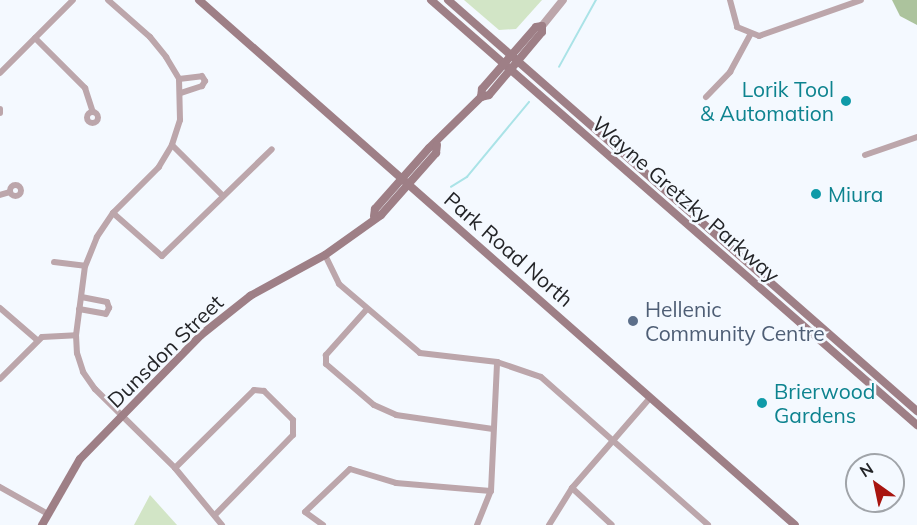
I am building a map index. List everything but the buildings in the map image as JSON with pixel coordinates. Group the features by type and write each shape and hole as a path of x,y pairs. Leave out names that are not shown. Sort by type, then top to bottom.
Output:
{"main road":[{"name":"Park Road North","path":"199,0 795,525"},
{"name":"Wayne Gretzky Parkway","path":"431,0 917,425"},
{"name":"Wayne Gretzky Parkway","path":"447,0 917,411"},
{"name":"Dunsdon Street","path":"42,525 80,459 206,331 232,310 325,255 374,216 375,209 406,182 429,148 437,145 481,97 482,89 515,58 536,27 542,26"}],"street":[{"path":"0,73 73,0"},
{"path":"108,0 150,37 178,79 181,93 180,120 172,145 159,167 113,213 97,237 85,266 76,335 83,372 122,416 175,468 222,525"},
{"name":"Dunsdon Street","path":"542,26 562,0"},
{"path":"730,0 736,27 750,35 759,36 861,0"},
{"path":"706,97 730,72 750,35"},
{"path":"35,38 85,88 93,112"},
{"path":"178,79 202,76 205,81 202,86 181,93"},
{"path":"865,155 917,137"},
{"path":"172,145 222,195"},
{"path":"113,213 162,256 222,195 272,149"},
{"path":"0,195 10,192"},
{"path":"325,255 339,284 420,353 497,362 541,377 708,525"},
{"path":"54,262 85,266"},
{"path":"79,309 106,314 109,308 107,302 81,297"},
{"path":"0,308 37,340"},
{"path":"367,309 326,355 326,364 374,405 396,415 493,429"},
{"path":"0,379 37,340 54,334 76,335"},
{"path":"477,525 491,491 497,362"},
{"path":"175,468 254,390 264,392 293,420 293,435 215,515"},
{"path":"549,525 572,488 650,398"},
{"path":"323,525 305,512 350,470 396,483 491,491"},
{"path":"0,487 48,513"},
{"path":"572,488 612,525"}],"green space":[{"path":"464,0 542,0 516,29 499,30"},
{"path":"892,0 917,0 917,25 900,16"},
{"path":"150,495 177,525 134,525"}],"waterway":[{"path":"559,67 596,0"},
{"path":"451,187 467,177 529,102"}],"place":[{"name":"Lorik Tool & Automation","path":"846,101"},
{"name":"Miura","path":"816,194"},
{"name":"Hellenic Community Centre","path":"633,321"},
{"name":"Brierwood Gardens","path":"762,403"}]}
